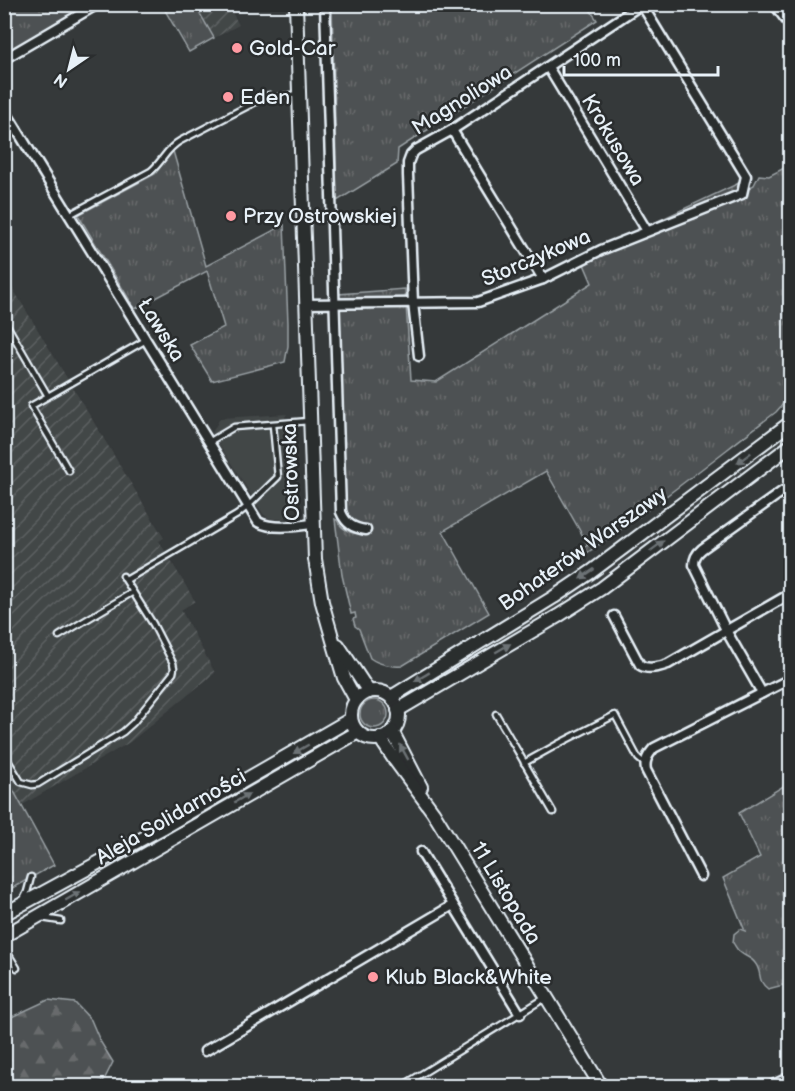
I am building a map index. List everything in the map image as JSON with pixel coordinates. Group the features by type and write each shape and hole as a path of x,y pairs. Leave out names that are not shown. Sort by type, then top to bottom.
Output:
{"main road":[{"name":"Ostrowska","path":"296,4 312,524 315,559 322,602 332,637 344,678 356,700"},
{"name":"Bohaterów Warszawy","path":"391,697 591,572 790,423"},
{"name":"Bohaterów Warszawy","path":"398,710 602,588 790,446"},
{"name":"Ostrowska","path":"332,637 369,692"},
{"path":"377,691 391,697 398,710 396,725 392,731 380,738 368,738 358,732 351,719 356,700 369,692 377,691"},
{"name":"Aleja Solidarności","path":"4,914 162,828 351,719"},
{"name":"11 Listopada","path":"392,731 434,812 601,1086"},
{"name":"Aleja Solidarności","path":"4,936 358,732"},
{"name":"11 Listopada","path":"380,738 434,812"}],"street":[{"path":"4,59 98,4"},
{"path":"325,4 341,512 350,525 366,530"},
{"path":"774,4 790,26"},
{"name":"Storczykowa","path":"334,304 478,302 543,279 602,250 742,194 746,176 642,5"},
{"name":"Magnoliowa","path":"419,356 413,303 408,163 411,155 642,5"},
{"name":"Krokusowa","path":"548,67 648,231"},
{"name":"Ławska","path":"4,109 258,522 265,525 291,526 312,524"},
{"path":"452,130 543,279"},
{"path":"305,304 334,304"},
{"path":"762,693 727,632 694,565 694,560 702,549 783,491"},
{"path":"614,616 643,668 668,664 790,594"},
{"path":"700,876 646,770 645,764 649,754 654,748 790,679"},
{"path":"421,852 520,1014"},
{"path":"205,1051 453,905"},
{"path":"771,1086 790,1077"}],"lane":[{"path":"69,216 151,171 180,141 269,95 274,98 299,94"},
{"path":"4,320 48,396"},
{"path":"69,471 31,406 146,340"},
{"path":"209,442 234,428 309,421"},
{"path":"4,753 21,782 38,784 123,732 133,723 173,673 174,668 153,624 124,578 235,516 278,477 273,425"},
{"path":"59,636 133,592"},
{"path":"496,714 553,812"},
{"path":"524,763 615,715 638,758 645,764"},
{"path":"17,907 27,892 31,877"},
{"path":"37,918 61,921"},
{"path":"4,947 17,968"},
{"path":"402,1086 547,997"}],"shaded area":[{"path":"195,5 228,5 239,25 214,38"},
{"path":"4,274 164,538 159,541 195,601 181,610 215,673 130,742 19,807 4,783"},
{"path":"287,414 285,417 291,439 293,504 285,519 274,519 263,514 212,433 220,418"}],"green space":[{"path":"5,5 98,5 5,59"},
{"path":"162,5 195,5 214,38 189,52"},
{"path":"332,5 587,5 597,20 398,149 397,164 337,201"},
{"path":"173,151 206,266 284,225 288,323 285,362 212,381 190,345 224,327 207,271 135,309 78,215 155,174"},
{"path":"790,165 790,396 776,412 670,493 561,570 557,563 588,545 546,471 443,531 489,613 402,666 385,665 370,658 359,629 355,626 353,619 356,618 355,613 351,614 342,575 335,519 349,532 366,534 365,526 353,520 346,508 338,294 405,289 411,380 436,382 592,283 581,257 739,183 742,192 754,185 759,175 769,176"},
{"path":"374,700 384,704 388,714 384,724 374,728 364,724 360,714 364,704"},
{"path":"790,782 790,990 783,985 768,989 762,983 755,963 741,953 733,943 734,934 740,929 745,931 723,878 760,857 739,813"},
{"path":"4,783 7,788 11,786 54,865 5,892"},
{"path":"48,1000 75,1003 91,1020 113,1062 104,1080 92,1086 5,1086 5,1020"}],"place":[{"name":"Gold-Car","path":"237,48"},
{"name":"Eden","path":"228,97"},
{"name":"Przy Ostrowskiej","path":"231,216"},
{"name":"Klub Black&White","path":"373,977"}]}
